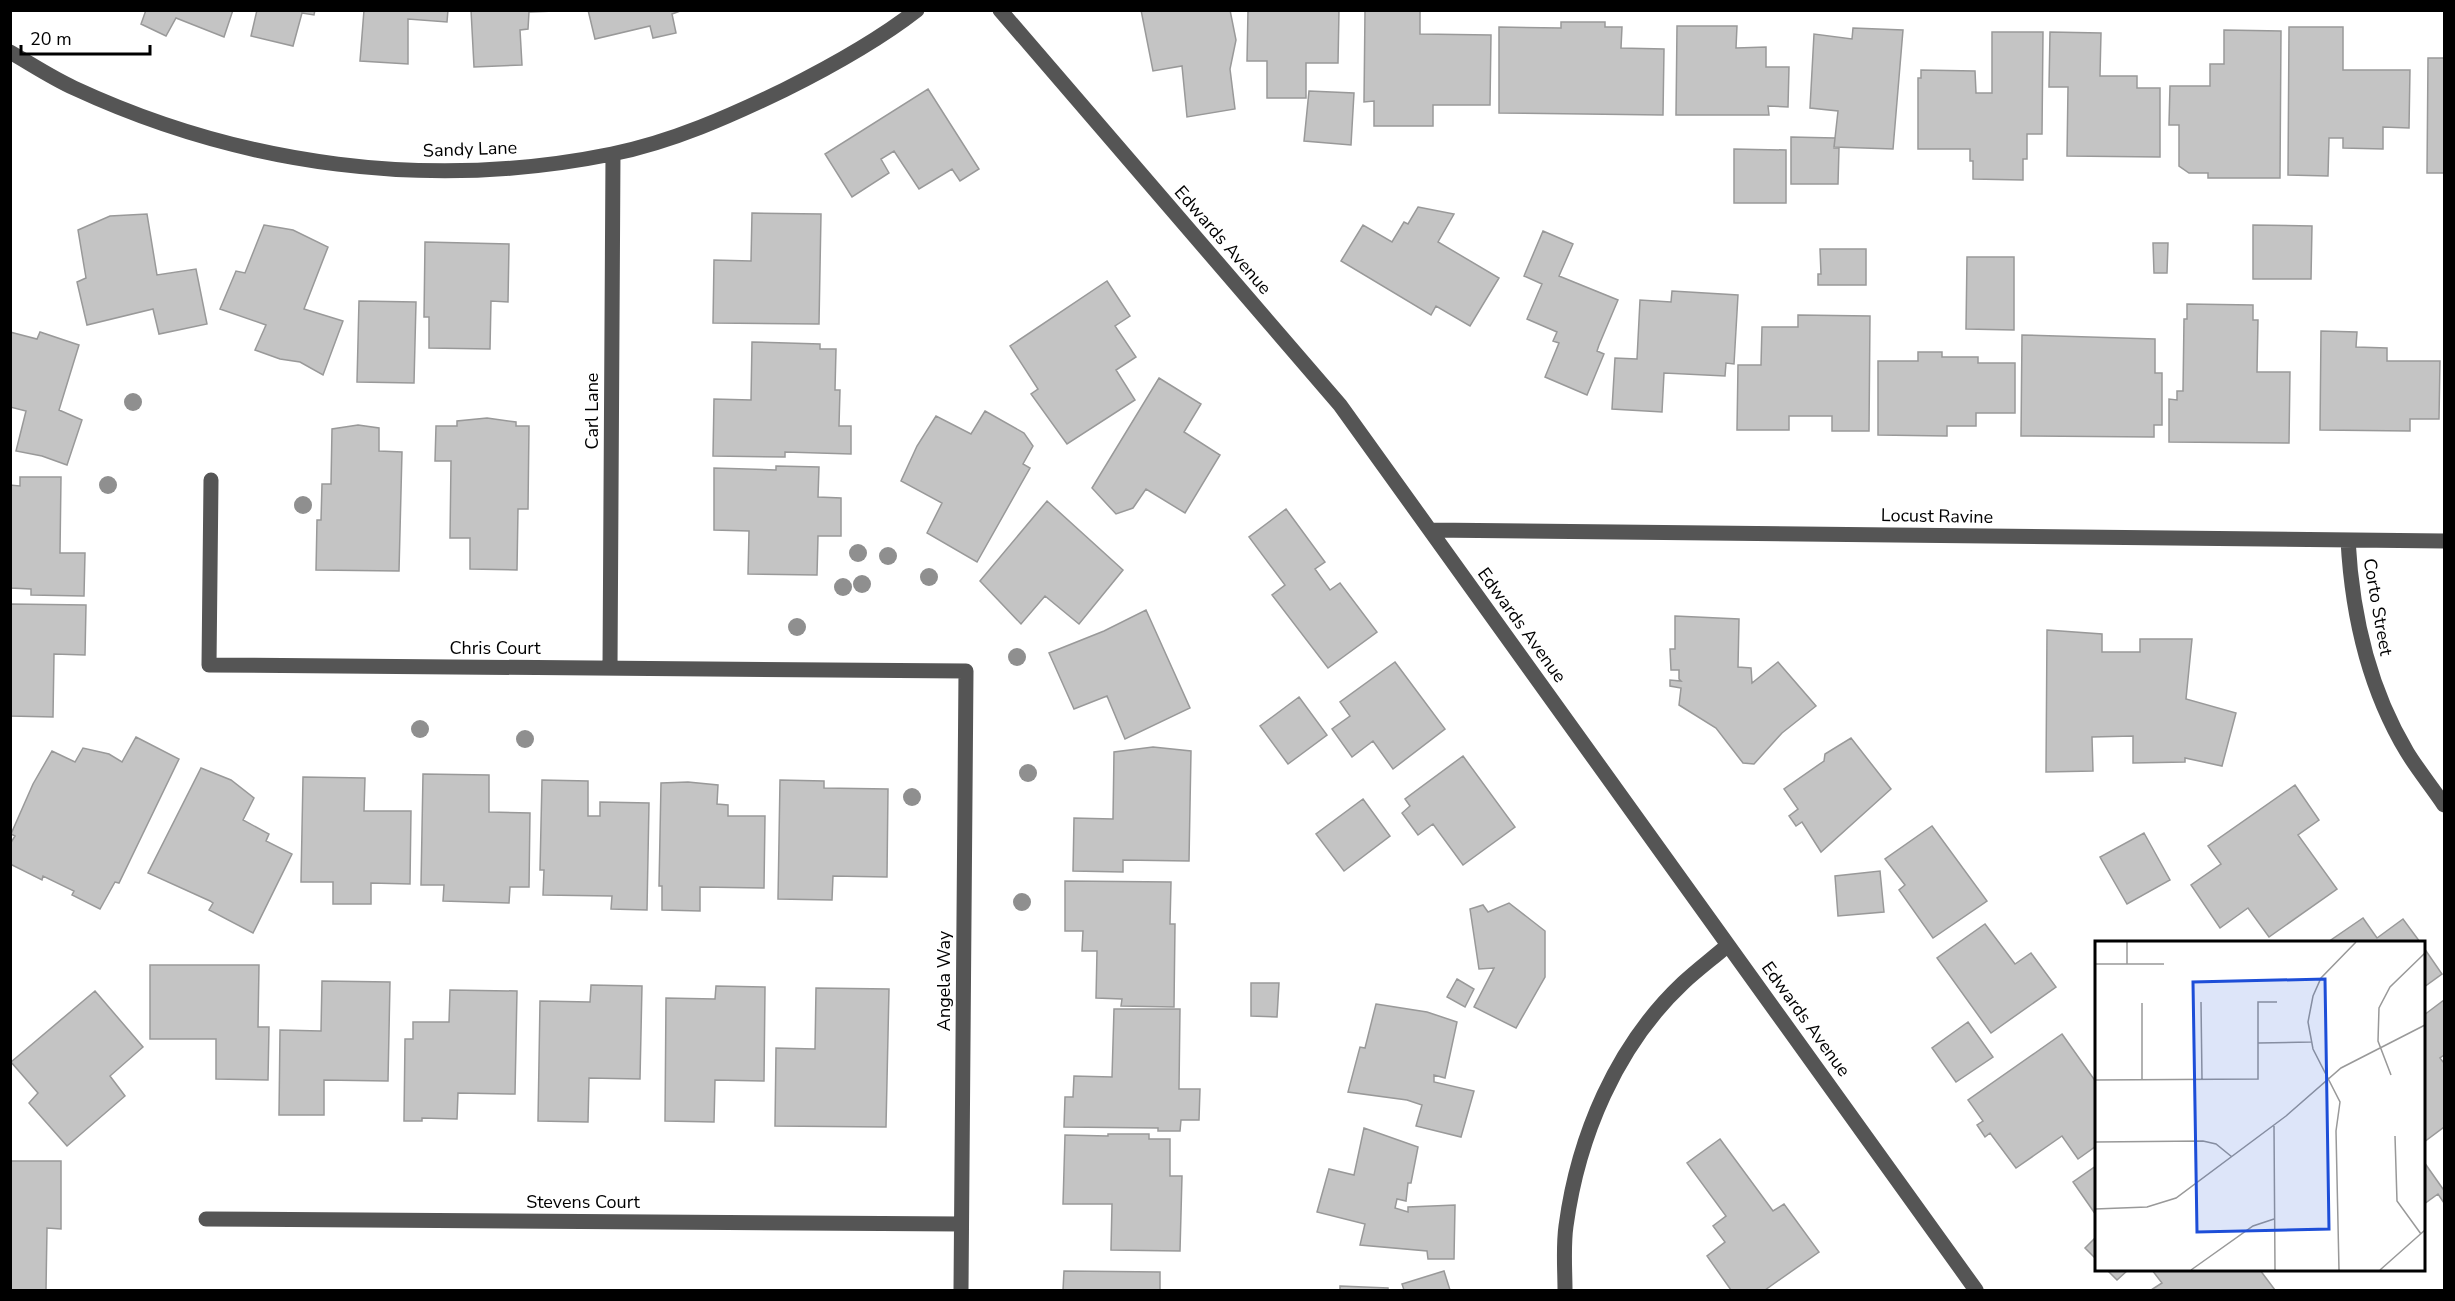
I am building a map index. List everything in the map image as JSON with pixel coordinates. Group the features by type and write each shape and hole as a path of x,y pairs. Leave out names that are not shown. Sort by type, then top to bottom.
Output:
{"street":[{"name":"Sandy Lane","path":"10,52 72,87 164,125 247,149 331,164 459,171 516,168 613,154 687,132 749,107 826,69 898,25 917,10"},
{"name":"Edwards Avenue","path":"1000,10 1340,405 1976,1290"},
{"name":"Carl Lane","path":"610,668 613,154"},
{"name":"Chris Court","path":"211,480 209,665 966,671"},
{"name":"Locust Ravine","path":"1430,530 2445,541"},
{"name":"Corto Street","path":"2348,540 2350,584 2361,645 2379,697 2407,752 2445,804"},
{"name":"Angela Way","path":"961,1290 966,671"},
{"path":"1565,1290 1565,1228 1578,1161 1602,1096 1637,1036 1682,984 1728,945"},
{"name":"Stevens Court","path":"206,1219 961,1224"}],"building":[{"path":"146,10 233,10 224,37 176,18 166,36 141,24"},
{"path":"257,10 315,10 314,15 302,13 293,46 251,36"},
{"path":"364,10 448,10 447,22 408,19 408,64 360,61"},
{"path":"471,10 555,11 529,12 528,29 520,30 522,65 474,67"},
{"path":"588,10 683,10 672,14 676,33 653,38 650,26 595,39"},
{"path":"1141,10 1230,10 1236,40 1230,69 1235,109 1187,117 1182,66 1153,71"},
{"path":"1248,10 1339,10 1338,63 1306,63 1306,98 1267,98 1267,61 1247,61"},
{"path":"1365,10 1420,10 1420,34 1491,35 1490,105 1433,105 1433,126 1374,126 1374,101 1364,102"},
{"path":"1561,22 1605,22 1605,27 1622,27 1621,48 1664,49 1663,115 1499,113 1499,27 1561,28"},
{"path":"1677,26 1737,26 1736,48 1766,47 1766,67 1789,67 1788,107 1768,106 1769,115 1676,115"},
{"path":"2289,27 2343,27 2343,70 2410,70 2409,128 2383,127 2383,149 2343,148 2343,138 2329,138 2328,176 2288,175"},
{"path":"1853,28 1903,30 1893,149 1834,147 1838,111 1810,108 1814,34 1852,39"},
{"path":"2224,30 2281,31 2280,178 2208,178 2208,173 2189,173 2179,166 2179,125 2169,125 2170,86 2210,86 2210,64 2224,64"},
{"path":"1992,32 2043,32 2042,134 2027,134 2027,159 2023,159 2023,180 1973,179 1970,149 1918,149 1918,78 1921,78 1921,70 1975,71 1976,93 1992,93"},
{"path":"2050,32 2101,33 2100,76 2137,76 2137,88 2160,88 2160,157 2067,156 2068,87 2049,87"},
{"path":"2428,58 2444,58 2444,173 2427,173"},
{"path":"928,89 979,169 960,181 952,169 919,189 894,151 881,159 889,173 852,197 825,154"},
{"path":"1309,91 1354,93 1351,145 1304,141"},
{"path":"1791,137 1835,138 1834,148 1839,148 1838,184 1791,184"},
{"path":"1734,149 1786,150 1786,203 1734,203"},
{"path":"1418,207 1454,214 1438,242 1499,278 1470,326 1436,306 1431,315 1341,261 1363,225 1392,242 1404,222 1408,224"},
{"path":"752,213 821,214 819,324 713,323 714,260 751,261"},
{"path":"147,214 157,275 196,269 207,324 159,334 153,309 87,325 77,282 86,278 78,230 110,216"},
{"path":"264,225 293,230 328,247 304,309 343,321 323,375 300,362 280,359 255,350 266,325 220,309 236,271 245,273"},
{"path":"2253,225 2312,226 2311,279 2253,279"},
{"path":"1543,231 1573,244 1559,276 1618,300 1597,351 1604,354 1587,395 1545,377 1559,343 1553,341 1557,332 1527,319 1542,284 1524,276"},
{"path":"425,242 509,244 508,302 491,301 490,349 429,348 429,317 424,317"},
{"path":"2153,243 2168,243 2167,273 2154,273"},
{"path":"1820,249 1866,249 1866,285 1818,285 1818,274 1821,274"},
{"path":"1967,257 2014,257 2014,330 1966,329"},
{"path":"1107,281 1130,316 1115,326 1136,357 1116,370 1135,400 1067,444 1031,394 1038,389 1010,346"},
{"path":"1672,291 1738,295 1734,364 1726,363 1725,376 1664,373 1662,412 1612,409 1615,358 1637,359 1640,300 1671,302"},
{"path":"359,301 416,302 414,383 357,382"},
{"path":"2187,304 2253,305 2253,320 2258,320 2257,372 2290,372 2289,443 2169,442 2169,399 2177,400 2177,391 2183,391 2184,319 2187,319"},
{"path":"1798,315 1870,316 1869,431 1832,431 1832,416 1789,416 1789,430 1737,430 1738,365 1761,365 1762,327 1798,327"},
{"path":"2321,331 2357,332 2356,347 2387,348 2387,361 2440,361 2439,419 2410,419 2410,431 2320,430"},
{"path":"10,332 37,339 40,332 79,345 59,410 82,420 67,465 42,456 16,451 26,411 10,407"},
{"path":"2022,335 2155,339 2155,373 2162,373 2162,425 2154,425 2154,437 2021,436"},
{"path":"752,342 820,344 820,349 836,349 835,390 840,390 839,426 851,426 851,454 785,452 785,457 713,456 714,399 751,400"},
{"path":"1918,352 1942,352 1942,357 1978,357 1978,363 2015,363 2015,413 1976,413 1976,426 1947,426 1947,436 1878,435 1878,361 1918,361"},
{"path":"1159,378 1201,404 1184,432 1220,455 1185,513 1146,489 1133,508 1116,514 1092,488"},
{"path":"985,411 1024,433 1033,446 1023,464 1030,468 977,562 927,533 942,503 901,481 917,446 936,416 971,434"},
{"path":"487,418 516,422 516,426 529,426 528,509 518,509 517,570 470,569 470,538 450,538 451,461 435,461 436,426 457,426 457,421"},
{"path":"358,425 379,428 379,451 402,452 399,571 316,570 317,520 321,520 322,484 331,484 332,429"},
{"path":"776,466 819,467 818,497 841,498 841,536 818,536 817,575 748,574 749,531 714,530 714,468 776,470"},
{"path":"20,477 61,477 60,553 85,553 84,596 31,595 31,589 10,588 10,485 20,486"},
{"path":"1047,501 1123,570 1079,624 1045,596 1021,624 980,581"},
{"path":"1286,509 1325,562 1315,569 1330,590 1340,583 1377,632 1328,668 1272,595 1285,585 1249,537"},
{"path":"10,604 86,605 85,655 54,654 53,717 10,716"},
{"path":"1146,610 1190,708 1125,739 1107,696 1074,709 1049,653 1104,631"},
{"path":"1675,616 1739,619 1738,667 1751,668 1752,683 1778,662 1816,706 1782,733 1754,764 1743,763 1716,728 1679,705 1681,688 1670,686 1670,680 1681,681 1679,670 1671,670 1670,649 1675,649"},
{"path":"2047,630 2102,634 2102,652 2140,652 2140,639 2192,639 2186,699 2236,713 2222,766 2185,758 2185,762 2133,763 2133,736 2092,737 2093,771 2046,772"},
{"path":"1395,662 1445,729 1393,769 1373,741 1352,757 1332,729 1350,716 1340,702"},
{"path":"1299,697 1327,735 1288,764 1260,726"},
{"path":"136,737 179,759 119,883 115,882 100,909 72,895 74,891 43,876 42,880 10,864 10,844 15,836 11,834 33,784 52,751 75,762 83,748 109,754 122,762"},
{"path":"1851,738 1891,789 1821,852 1802,822 1796,826 1789,816 1798,809 1784,789 1824,761 1825,754"},
{"path":"1153,747 1191,751 1189,861 1123,860 1123,872 1073,871 1074,818 1113,819 1114,752"},
{"path":"1463,756 1515,827 1463,865 1433,824 1418,835 1402,813 1410,806 1405,799"},
{"path":"201,768 231,780 254,798 243,820 269,834 266,841 292,854 253,933 209,910 213,903 210,901 148,873"},
{"path":"423,774 489,775 489,812 530,813 529,887 510,887 509,903 443,901 444,885 421,885"},
{"path":"303,777 365,778 364,811 411,811 410,884 371,883 371,904 333,904 333,882 301,882"},
{"path":"542,780 588,781 588,816 600,816 600,802 649,803 647,910 611,909 612,896 543,895 544,870 540,870"},
{"path":"780,780 824,781 824,788 888,789 887,877 833,876 832,900 778,899"},
{"path":"688,782 718,785 717,804 728,805 728,816 765,816 764,888 700,887 700,911 662,910 662,886 659,886 661,783"},
{"path":"2295,785 2319,820 2298,835 2337,889 2269,937 2248,908 2220,928 2191,885 2221,864 2208,846"},
{"path":"1363,799 1390,836 1344,871 1316,834"},
{"path":"1932,826 1987,901 1933,938 1899,890 1905,885 1885,859"},
{"path":"2144,833 2170,880 2127,904 2100,857"},
{"path":"1880,871 1884,912 1838,916 1835,876"},
{"path":"1065,881 1171,882 1170,924 1175,924 1174,1007 1121,1006 1122,999 1096,998 1097,951 1082,951 1083,931 1065,931"},
{"path":"1509,903 1545,931 1545,977 1516,1028 1474,1007 1494,968 1479,969 1470,909 1483,905 1488,912"},
{"path":"2363,918 2377,938 2403,919 2419,941 2329,941"},
{"path":"1985,924 2015,964 2031,953 2056,987 1991,1033 1937,958"},
{"path":"2425,949 2442,974 2425,986"},
{"path":"150,965 259,965 258,1027 269,1027 268,1080 216,1079 216,1039 150,1039"},
{"path":"1457,979 1474,989 1465,1007 1447,997"},
{"path":"322,981 390,982 388,1081 324,1080 324,1115 279,1115 280,1030 321,1031"},
{"path":"1251,983 1279,983 1277,1017 1251,1016"},
{"path":"591,985 642,986 640,1079 589,1078 588,1122 538,1121 540,1001 590,1002"},
{"path":"716,986 765,987 764,1081 715,1080 714,1122 665,1121 666,998 715,999"},
{"path":"816,988 889,989 886,1127 775,1126 776,1048 815,1049"},
{"path":"450,990 517,991 515,1094 458,1093 457,1119 422,1118 422,1121 404,1121 405,1039 413,1039 413,1022 449,1022"},
{"path":"95,991 143,1047 110,1076 125,1096 67,1146 29,1103 38,1093 11,1062"},
{"path":"2444,1000 2444,1055 2440,1058 2444,1063 2444,1127 2425,1141 2425,1014"},
{"path":"1376,1004 1427,1012 1457,1022 1445,1078 1434,1075 1434,1082 1474,1091 1461,1137 1416,1126 1422,1105 1407,1100 1348,1092 1360,1047 1365,1048"},
{"path":"1114,1009 1180,1009 1179,1089 1200,1089 1199,1120 1181,1120 1180,1131 1158,1131 1158,1128 1064,1127 1065,1097 1073,1097 1074,1076 1112,1077"},
{"path":"1968,1022 1993,1057 1956,1082 1932,1048"},
{"path":"2062,1034 2095,1081 2095,1147 2078,1159 2062,1136 2016,1168 1990,1133 1985,1137 1977,1125 1983,1121 1968,1100"},
{"path":"1364,1128 1418,1147 1411,1183 1408,1183 1406,1201 1397,1199 1395,1208 1408,1212 1408,1207 1455,1205 1454,1259 1428,1259 1427,1251 1360,1245 1365,1224 1317,1212 1329,1169 1354,1175"},
{"path":"1108,1134 1149,1134 1149,1139 1170,1139 1170,1176 1182,1176 1180,1251 1111,1250 1112,1204 1063,1204 1065,1135 1108,1136"},
{"path":"1720,1139 1773,1211 1784,1204 1819,1252 1765,1290 1731,1290 1707,1256 1725,1242 1713,1226 1726,1216 1687,1163"},
{"path":"10,1161 61,1161 61,1229 47,1228 46,1290 10,1290"},
{"path":"2425,1163 2444,1188 2444,1203 2438,1194 2425,1203"},
{"path":"2095,1167 2095,1214 2073,1182"},
{"path":"2095,1238 2095,1258 2085,1248"},
{"path":"1064,1271 1160,1272 1160,1290 1063,1290"},
{"path":"1444,1271 1450,1290 1404,1290 1402,1284"},
{"path":"2108,1271 2127,1271 2117,1280"},
{"path":"2153,1271 2261,1271 2275,1290 2151,1290 2162,1283"},
{"path":"1340,1286 1388,1288 1388,1290 1340,1290"}]}
